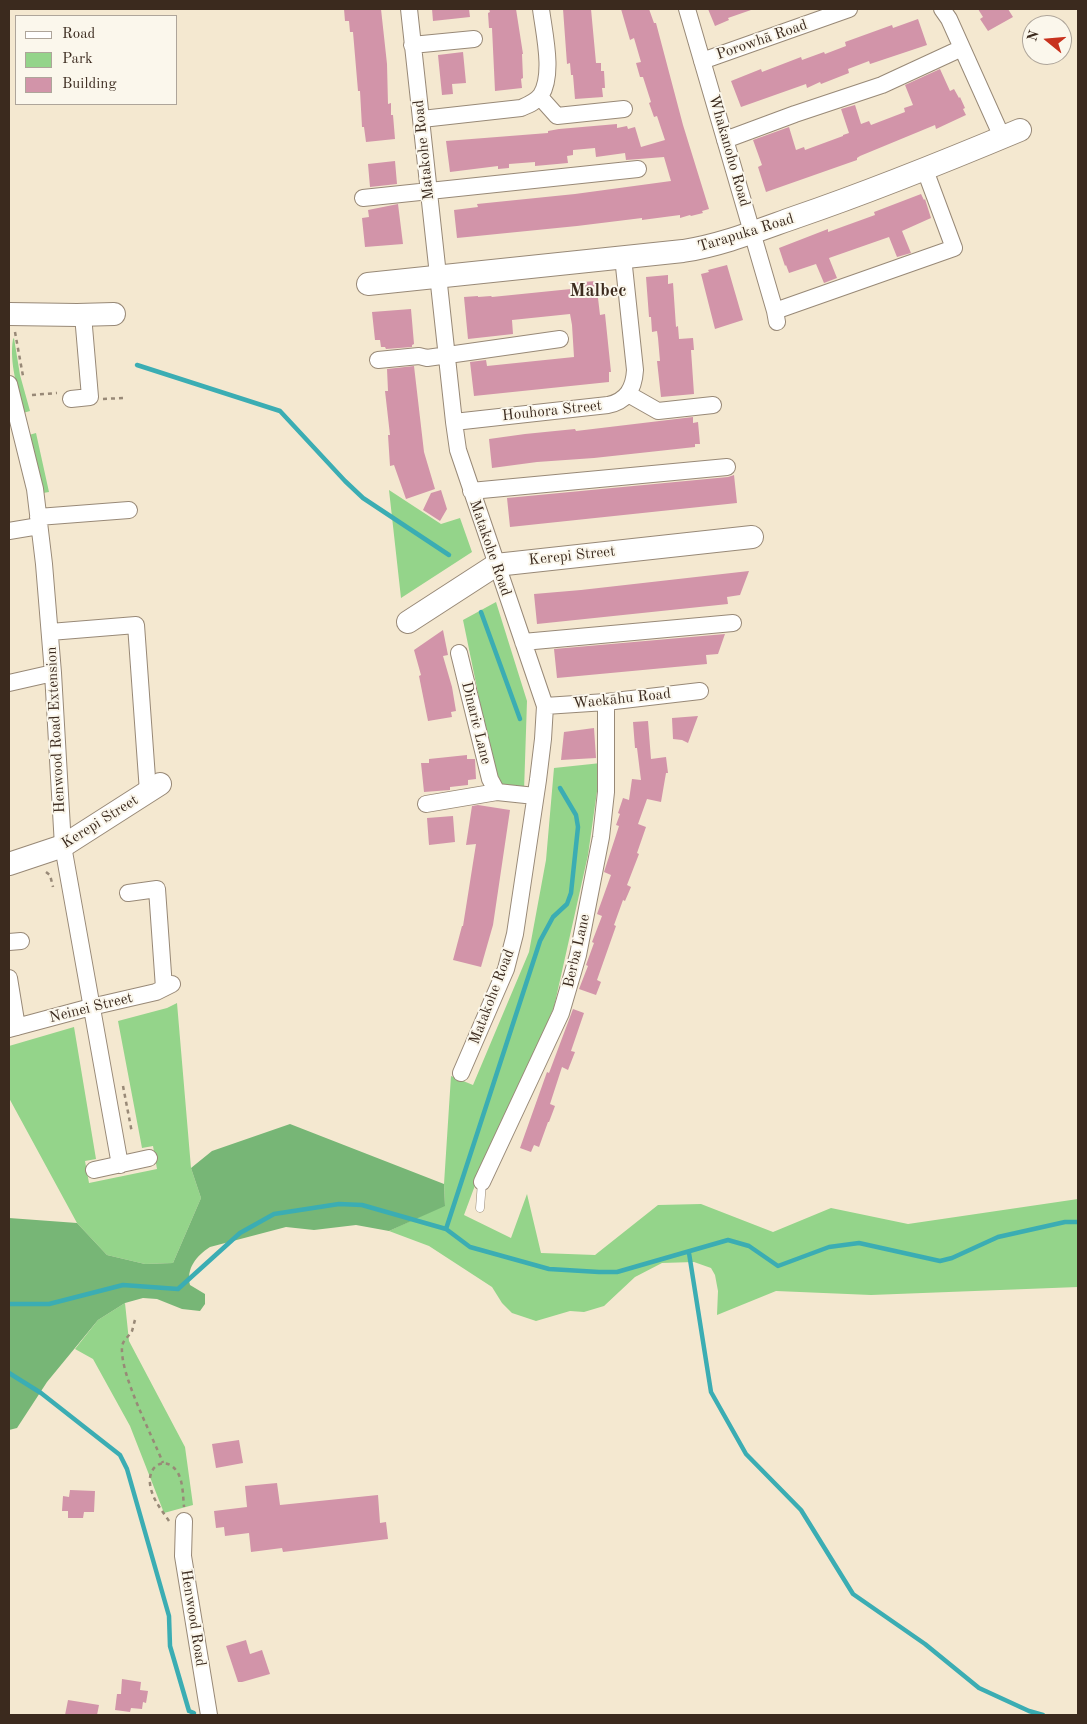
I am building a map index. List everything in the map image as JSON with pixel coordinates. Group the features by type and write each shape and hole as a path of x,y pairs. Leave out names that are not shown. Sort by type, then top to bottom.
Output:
{"street":[{"name":"Matakohe Road","path":"409,9 458,450 545,706 542,748 518,916 506,969 461,1073"},
{"path":"422,119 521,108 531,104 540,97 546,82 547,66 541,9"},
{"name":"Whakanoho Road","path":"687,9 776,317 954,248 925,170"},
{"name":"Porowhā Road","path":"702,60 849,9"},
{"path":"942,9 1011,133"},
{"path":"412,45 474,39"},
{"path":"725,140 882,85 962,48"},
{"path":"540,97 557,116 624,109"},
{"name":"Tarapuka Road","path":"368,284 699,248 864,194 1011,133"},
{"path":"363,198 638,169"},
{"path":"623,257 635,370 635,380 628,394 658,411 713,405"},
{"path":"9,314 114,314"},
{"path":"71,399 90,396 83,315"},
{"path":"378,360 419,356 427,358 560,340"},
{"name":"Henwood Road Extension","path":"9,384 35,489 44,564 54,673 63,846 120,1164"},
{"name":"Houhora Street","path":"454,422 608,405 617,403 628,394"},
{"path":"471,491 727,467"},
{"path":"9,531 38,521 129,510"},
{"name":"Kerepi Street","path":"408,622 496,565 752,537"},
{"path":"523,642 733,623"},
{"path":"50,632 136,625 154,788"},
{"name":"Dinaric Lane","path":"459,653 490,779 497,792"},
{"path":"9,683 54,673"},
{"name":"Waekāhu Road","path":"545,706 606,702 700,690"},
{"name":"Berba Lane","path":"482,1182 561,1013 578,955 601,837 605,801 606,702"},
{"name":"Kerepi Street","path":"9,864 63,846 154,788"},
{"path":"426,804 497,792 535,796"},
{"name":"Neinei Street","path":"13,1028 91,1006 156,992 168,986 157,889 128,893"},
{"path":"9,978 13,1028"},
{"path":"94,1170 149,1158"},
{"name":"Henwood Road","path":"178,1524 209,1715"}],"lane":[{"path":"480,1208 482,1182"}],"path":[{"path":"32,395 62,393 71,399"},
{"path":"90,396 105,400 124,398"},
{"path":"39,870 46,871 50,876 54,891"},
{"path":"135,1320 131,1332 124,1339 122,1346 123,1356 131,1388 163,1463"},
{"path":"163,1463 173,1466 179,1474 182,1486 178,1524 156,1504 150,1482 152,1469 156,1465 163,1463"}],"green space":[{"path":"14,338 20,375 30,411 23,413 13,367 12,348"},
{"path":"36,433 49,492 43,493 29,435"},
{"path":"389,490 441,524 460,518 472,552 401,598"},
{"path":"496,602 527,701 524,791 502,785 492,761 463,620"},
{"path":"601,763 588,855 554,1007 497,1143 477,1180 464,1215 511,1238 527,1194 541,1253 595,1255 658,1205 701,1204 773,1232 831,1208 908,1224 1078,1199 1078,1287 871,1295 776,1291 717,1315 718,1291 715,1275 711,1268 694,1262 662,1263 635,1277 604,1306 584,1312 570,1311 536,1321 512,1313 502,1303 492,1287 429,1246 389,1231 445,1205 444,1184 451,1076 473,1085 529,952 546,860 554,768"},
{"path":"177,1003 191,1168 201,1198 173,1263 145,1264 107,1255 77,1223 9,1098 9,1046 74,1027 96,1159 85,1161 89,1183 157,1169 153,1146 142,1148 118,1021 167,1008"},
{"path":"290,1124 444,1184 445,1206 389,1231 356,1225 314,1230 286,1227 210,1247 196,1259 189,1274 190,1285 205,1294 205,1304 200,1311 182,1309 157,1299 143,1298 125,1303 98,1320 47,1382 17,1428 9,1430 9,1218 77,1223 107,1255 145,1264 173,1263 201,1198 191,1168 212,1151"},
{"path":"125,1303 129,1341 185,1447 193,1505 164,1513 130,1426 93,1359 75,1349 98,1320"}],"building":[{"path":"344,9 381,9 387,64 388,104 391,103 395,139 366,142 364,127 362,127 353,32 350,32 349,21 345,21"},
{"path":"432,9 469,9 470,17 433,21"},
{"path":"489,9 516,9 523,54 522,88 495,91 492,28 489,28"},
{"path":"563,9 591,9 596,63 601,63 601,71 604,71 605,88 602,88 603,97 575,99 573,75 571,75 570,63 567,64"},
{"path":"621,9 649,9 654,23 656,23 683,125 709,209 702,211 703,213 680,218 680,215 642,220 642,218 457,238 454,210 478,207 477,204 575,194 671,181 664,157 626,160 625,153 596,157 595,148 573,150 573,155 567,156 568,163 535,166 535,162 509,164 509,168 498,169 498,166 450,172 446,141 548,133 548,131 559,129 617,124 617,128 627,126 628,129 635,127 641,147 665,140 657,116 654,117 649,103 651,102 643,77 640,77 636,63 641,62 634,38 630,40"},
{"path":"708,9 751,10 728,18 729,20 715,26"},
{"path":"978,9 1008,9 1013,17 988,31 980,19 983,17"},
{"path":"918,19 927,45 870,64 869,61 848,69 849,73 821,84 820,82 807,88 806,84 741,107 731,81 761,69 762,72 801,57 802,60 824,52 825,54 846,46 845,42 892,25 893,28"},
{"path":"463,52 466,83 452,84 453,94 442,95 438,55"},
{"path":"940,69 950,91 954,89 960,97 966,115 936,129 935,125 860,156 857,160 766,192 758,167 762,165 753,140 789,127 796,150 804,147 805,150 843,136 849,133 841,109 855,105 861,124 869,121 871,125 905,112 904,108 913,105 905,85"},
{"path":"395,161 397,184 370,187 368,164"},
{"path":"921,194 925,199 931,218 902,231 911,253 897,257 889,237 829,258 837,278 824,283 816,264 789,273 785,266 779,248 828,229 828,232 875,215 874,212"},
{"path":"398,204 403,244 365,247 362,218 369,217 368,210"},
{"path":"727,265 743,320 715,329 701,274"},
{"path":"668,275 668,284 673,283 676,327 678,326 679,339 693,338 694,350 691,350 694,394 661,397 657,361 660,361 658,338 657,331 652,332 651,317 649,317 646,277"},
{"path":"596,281 600,315 605,314 611,372 609,372 609,382 474,396 470,362 486,360 487,366 574,357 572,325 570,314 512,320 513,334 468,339 464,297 492,297 571,289 570,283"},
{"path":"411,309 414,344 412,347 386,349 381,347 380,340 375,340 372,312"},
{"path":"414,366 424,452 435,489 406,499 394,465 390,466 388,435 390,435 385,391 388,391 387,369"},
{"path":"693,417 693,423 698,422 700,444 695,444 695,447 492,468 489,439"},
{"path":"734,475 737,503 510,527 507,498"},
{"path":"441,490 447,509 440,521 423,510 431,493"},
{"path":"749,571 740,595 727,597 728,604 537,624 534,594"},
{"path":"443,630 448,655 443,656 452,687 456,711 451,712 452,717 428,721 419,676 421,675 414,650"},
{"path":"725,634 718,654 706,655 707,664 557,678 554,649"},
{"path":"698,716 688,743 673,739 672,718"},
{"path":"648,721 651,759 666,757 668,773 666,773 661,802 647,799 638,824 646,827 637,853 639,854 627,885 631,887 625,901 623,900 597,980 601,982 596,995 579,989 588,966 586,965 594,943 592,942 602,916 597,914 611,875 604,872 619,826 616,825 620,814 618,813 623,798 629,800 632,779 641,780 637,748 635,748 633,722"},
{"path":"594,728 596,758 561,760 564,732"},
{"path":"467,755 467,759 475,759 476,779 468,780 468,785 450,787 450,790 424,792 421,763 429,763 429,759"},
{"path":"478,805 510,810 493,925 481,967 453,960 463,926 476,844 466,845 472,806"},
{"path":"453,816 455,842 429,845 427,818"},
{"path":"573,1009 584,1013 571,1051 575,1052 568,1070 562,1067 550,1104 555,1106 539,1147 534,1145 531,1152 520,1148 547,1072 549,1073"},
{"path":"239,1440 243,1463 216,1468 212,1444"},
{"path":"277,1483 280,1505 378,1495 380,1523 386,1522 388,1539 283,1552 282,1548 251,1552 249,1533 225,1536 224,1527 216,1528 214,1511 247,1507 245,1486"},
{"path":"70,1490 95,1491 94,1512 84,1512 83,1518 68,1518 68,1511 62,1511 63,1496 69,1497"},
{"path":"246,1640 250,1654 262,1650 270,1674 238,1682 226,1646"},
{"path":"122,1679 141,1682 140,1690 148,1691 146,1703 143,1702 142,1709 131,1708 130,1712 115,1710 117,1694 121,1694"},
{"path":"68,1700 99,1705 97,1715 65,1715"}],"waterway":[{"path":"137,365 280,411 363,498 449,555"},
{"path":"481,612 520,719"},
{"path":"446,1229 540,941 553,917 567,904 571,893 578,827 576,815 560,788"},
{"path":"9,1304 49,1304 123,1285 178,1289 240,1233 274,1214 339,1204 362,1205 446,1229 470,1247 549,1269 599,1272 617,1272 728,1240 749,1246 778,1266 829,1247 859,1243 940,1261 952,1258 998,1237 1065,1222 1078,1222"},
{"path":"689,1253 711,1392 746,1454 801,1510 853,1594 925,1644 979,1688 1029,1711 1043,1715"},
{"path":"9,1373 41,1393 120,1455 127,1469 169,1616 170,1646 189,1711 194,1713"}],"district":[{"name":"Malbec","path":"598,291"}]}
